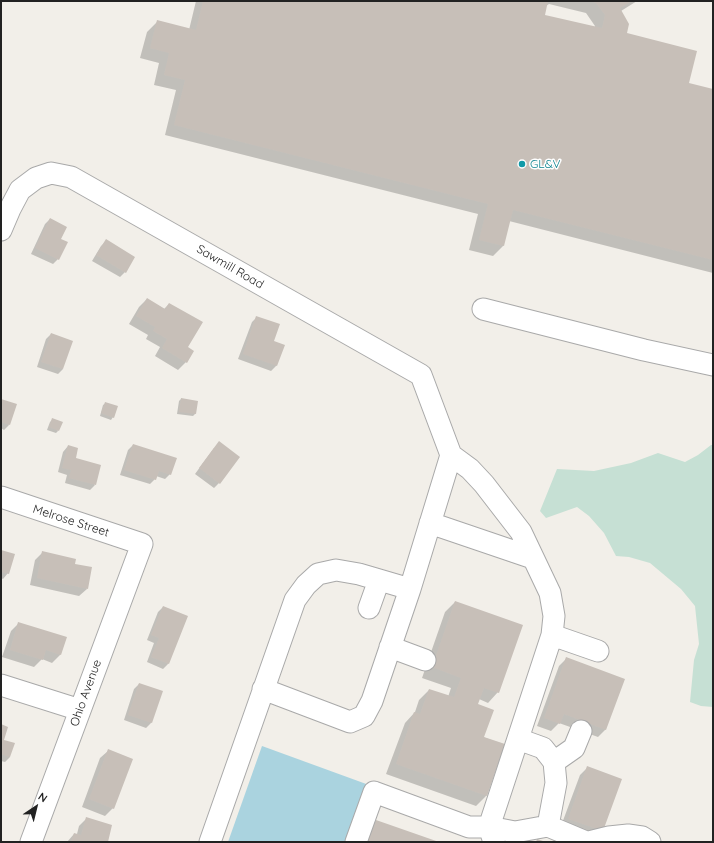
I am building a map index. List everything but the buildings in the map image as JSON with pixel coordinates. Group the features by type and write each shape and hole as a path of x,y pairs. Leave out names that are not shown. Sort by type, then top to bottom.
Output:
{"street":[{"name":"Sawmill Road","path":"1,230 20,190 36,178 51,174 71,177 421,375 451,455"},
{"path":"483,308 644,350 713,365"},
{"path":"263,689 350,722 364,716 372,701 410,589 451,455 470,469 484,484 521,532 550,593 554,616 552,635 518,739 491,835"},
{"name":"Melrose Street","path":"1,497 142,544"},
{"path":"430,523 533,558"},
{"name":"Ohio Avenue","path":"31,842 142,544"},
{"path":"210,842 295,600 306,585 318,574 336,570 359,574 410,589"},
{"path":"369,608 379,580"},
{"path":"552,635 598,651"},
{"path":"390,647 425,660"},
{"path":"1,685 80,710"},
{"path":"554,762 574,748 581,731"},
{"path":"518,739 543,748 554,762 556,783 548,826"},
{"path":"356,842 374,792 491,835 548,826 586,842"},
{"path":"589,842 609,837 628,835 642,837 650,842"}],"green space":[{"path":"713,445 713,707 701,706 690,702 694,660 699,644 695,606 681,589 650,563 629,557 616,556 604,533 589,516 577,507 546,518 540,511 557,469 594,471 631,463 658,453 685,462 698,455"}],"water":[{"path":"262,746 369,785 349,842 228,842"}],"place":[{"name":"GL&V","path":"522,164"}]}
